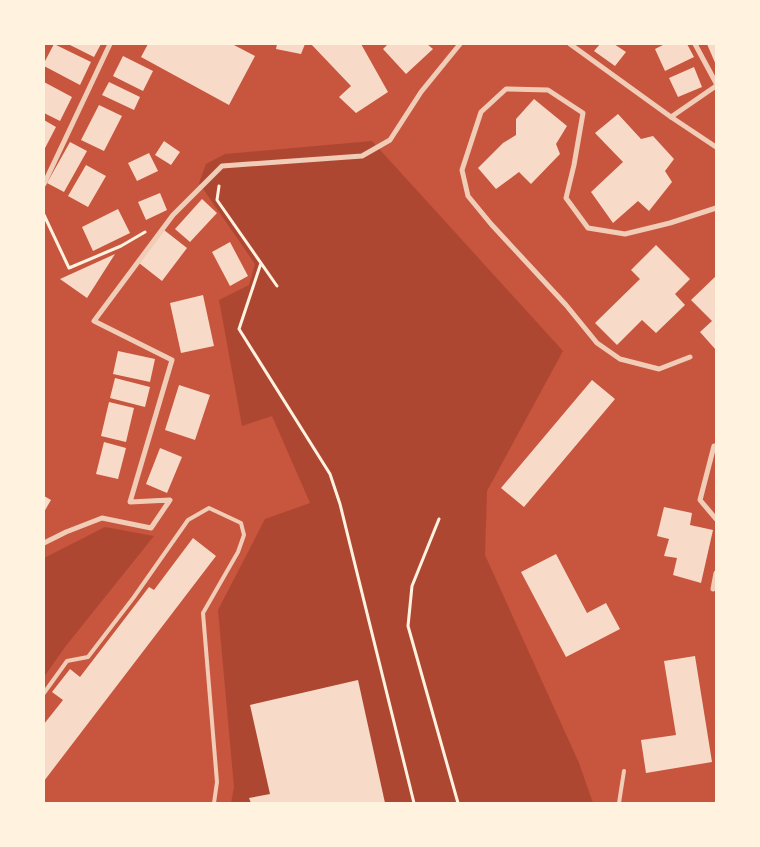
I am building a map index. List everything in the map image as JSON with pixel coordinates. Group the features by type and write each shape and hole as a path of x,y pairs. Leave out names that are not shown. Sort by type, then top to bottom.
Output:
{"street":[{"path":"44,184 110,44"},
{"path":"44,543 102,518 151,528 170,500 130,502 172,360 94,321 173,215 222,166 362,156 390,140 421,92 460,44"},
{"path":"570,44 716,147"},
{"path":"671,117 716,84 695,44"},
{"path":"690,357 659,369 620,359 597,343 566,305 491,224 468,196 462,170 481,112 506,89 548,90 583,113 566,198 588,228 625,234 670,223 716,208"},
{"path":"716,446 714,446 700,500 716,519"},
{"path":"712,589 716,573"}],"lane":[{"path":"44,693 67,661 88,658 188,520 209,508 241,524 244,535 238,552 203,613 217,782 214,803"},
{"path":"619,803 624,771"}],"path":[{"path":"222,166 217,200 277,286"},
{"path":"44,215 69,268 121,246 151,228"},
{"path":"261,263 239,329 330,474 340,504 414,803"},
{"path":"439,519 412,586 408,626 458,803"}],"shaded area":[{"path":"372,141 563,351 487,491 485,555 579,763 593,803 231,803 234,787 218,610 265,519 310,503 272,416 242,426 219,300 249,285 255,264 199,183 206,164 225,154"},
{"path":"105,527 154,536 65,647 44,677 44,558"}],"building":[{"path":"54,44 91,62 80,85 44,66"},
{"path":"71,44 101,44 94,57"},
{"path":"148,44 232,44 255,56 229,105 141,57"},
{"path":"277,44 305,44 301,54 276,49"},
{"path":"311,44 361,44 388,92 356,113 339,97 351,86"},
{"path":"388,44 427,44 433,49 406,74 383,49"},
{"path":"600,44 614,44 626,52 615,66 594,51"},
{"path":"665,44 687,44 694,57 665,71 655,49"},
{"path":"707,44 716,44 716,65"},
{"path":"123,56 153,71 143,91 113,76"},
{"path":"694,67 702,87 678,97 669,78"},
{"path":"44,82 72,97 60,121 44,113"},
{"path":"109,82 140,97 134,110 102,95"},
{"path":"534,99 567,126 556,144 560,154 531,184 519,172 496,189 478,168 503,143 516,135 516,119"},
{"path":"99,105 122,116 104,151 81,140"},
{"path":"618,114 641,139 653,136 674,159 665,171 672,182 649,211 638,201 613,223 591,192 623,162 595,133"},
{"path":"44,120 56,127 44,150"},
{"path":"164,141 180,152 171,165 155,155"},
{"path":"70,142 87,151 64,192 47,183"},
{"path":"149,153 158,171 137,181 128,163"},
{"path":"86,165 106,176 88,207 68,196"},
{"path":"160,193 167,210 146,220 138,202"},
{"path":"202,199 217,213 190,242 175,229"},
{"path":"118,209 130,233 93,251 82,227"},
{"path":"164,230 187,248 162,281 139,263"},
{"path":"230,242 248,276 230,286 212,252"},
{"path":"656,245 690,279 675,294 685,305 656,333 642,320 617,345 595,323 640,279 631,270"},
{"path":"115,254 87,298 60,279"},
{"path":"716,276 716,350 700,332 712,321 691,300"},
{"path":"203,295 214,346 181,353 170,303"},
{"path":"118,351 155,359 150,382 113,374"},
{"path":"115,378 150,387 145,407 110,398"},
{"path":"592,380 615,399 524,507 501,488"},
{"path":"179,385 210,395 195,440 165,430"},
{"path":"109,402 134,408 126,442 101,436"},
{"path":"104,442 126,448 118,479 96,474"},
{"path":"160,448 182,457 167,493 146,484"},
{"path":"44,496 51,500 44,512"},
{"path":"664,507 692,513 690,525 713,530 701,583 673,575 677,558 664,556 669,539 657,536"},
{"path":"193,538 216,556 44,781 44,724 63,700 52,692 70,669 80,677 149,587 154,590"},
{"path":"556,554 587,613 606,603 620,629 566,657 521,572"},
{"path":"695,656 712,762 646,773 641,740 676,735 664,661"},
{"path":"358,680 385,803 251,803 249,798 270,794 250,705"}]}
